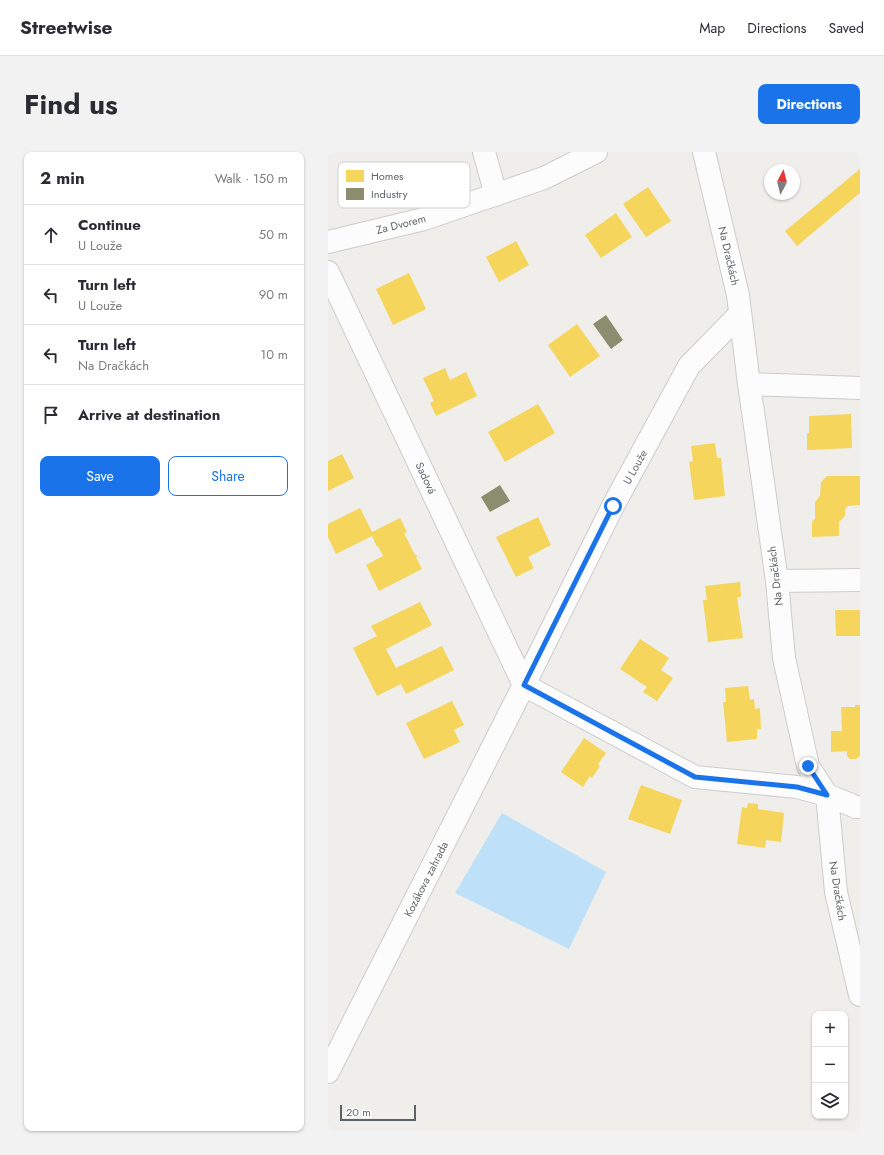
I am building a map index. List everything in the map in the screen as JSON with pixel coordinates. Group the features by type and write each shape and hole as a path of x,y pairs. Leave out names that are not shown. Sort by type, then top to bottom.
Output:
{"street":[{"path":"484,152 496,194"},
{"name":"Za Dvorem","path":"470,203 544,178 596,152"},
{"name":"Na Dračkách","path":"704,152 738,295 776,581 784,658 808,766 827,795 836,892 860,995"},
{"name":"Za Dvorem","path":"328,242 424,219 456,208"},
{"name":"Sadová","path":"328,272 524,685"},
{"name":"U Louže","path":"524,685 613,506 689,366 740,314"},
{"path":"749,384 860,388"},
{"path":"776,581 860,580"},
{"path":"524,685 695,777 797,787 827,795 856,807 860,807"},
{"name":"Kozákova zahrada","path":"328,1072 524,685"}],"water":[{"path":"502,813 606,872 569,949 455,893"}],"building: Homes":[{"path":"860,169 860,193 797,246 785,231"},
{"path":"648,187 671,221 646,237 623,204"},
{"path":"616,213 632,237 601,258 585,235"},
{"path":"516,241 529,265 499,282 486,257"},
{"path":"409,273 426,309 393,325 376,289"},
{"path":"577,324 600,356 570,377 548,345"},
{"path":"445,368 450,380 466,372 477,396 436,416 430,403 434,401 423,378"},
{"path":"538,404 555,433 505,462 488,432"},
{"path":"851,414 852,448 807,450 809,416"},
{"path":"715,443 717,458 721,458 725,496 694,500 689,462 693,461 691,446"},
{"path":"342,454 354,478 328,491 328,461"},
{"path":"827,476 860,476 860,505 848,506 845,509 845,516 839,522 839,536 812,537 812,521 815,519 815,502 820,496 821,482"},
{"path":"360,508 372,532 400,518 407,532 404,533 415,555 418,556 416,557 422,569 379,591 366,565 383,556 372,536 336,554 328,537 328,524"},
{"path":"538,517 551,545 528,557 534,568 516,577 496,537"},
{"path":"740,582 741,597 737,597 743,638 708,642 703,600 707,600 705,586"},
{"path":"420,602 432,625 386,649 396,668 442,646 454,670 406,694 401,684 377,696 353,648 377,636 371,626"},
{"path":"835,610 860,610 860,636 836,636"},
{"path":"640,639 669,658 661,670 673,678 657,701 643,692 647,687 620,669"},
{"path":"748,686 750,700 754,699 755,709 760,708 761,729 757,729 757,739 727,742 723,702 726,702 725,688"},
{"path":"452,701 464,725 454,730 460,742 424,759 406,723"},
{"path":"855,705 860,705 860,756 856,759 850,759 847,756 847,751 831,752 831,731 842,731 841,707 855,707"},
{"path":"584,738 606,753 598,764 600,766 592,778 590,776 583,787 561,772"},
{"path":"641,785 682,800 670,834 628,819"},
{"path":"748,803 758,804 758,809 784,813 781,842 766,840 765,848 737,844 742,807 747,808"}],"building: Industry":[{"path":"606,315 623,340 611,349 593,324"},
{"path":"500,485 510,501 490,512 481,497"}],"route":[{"path":"613,506 524,685 695,777 797,787 827,795 808,766"}]}
